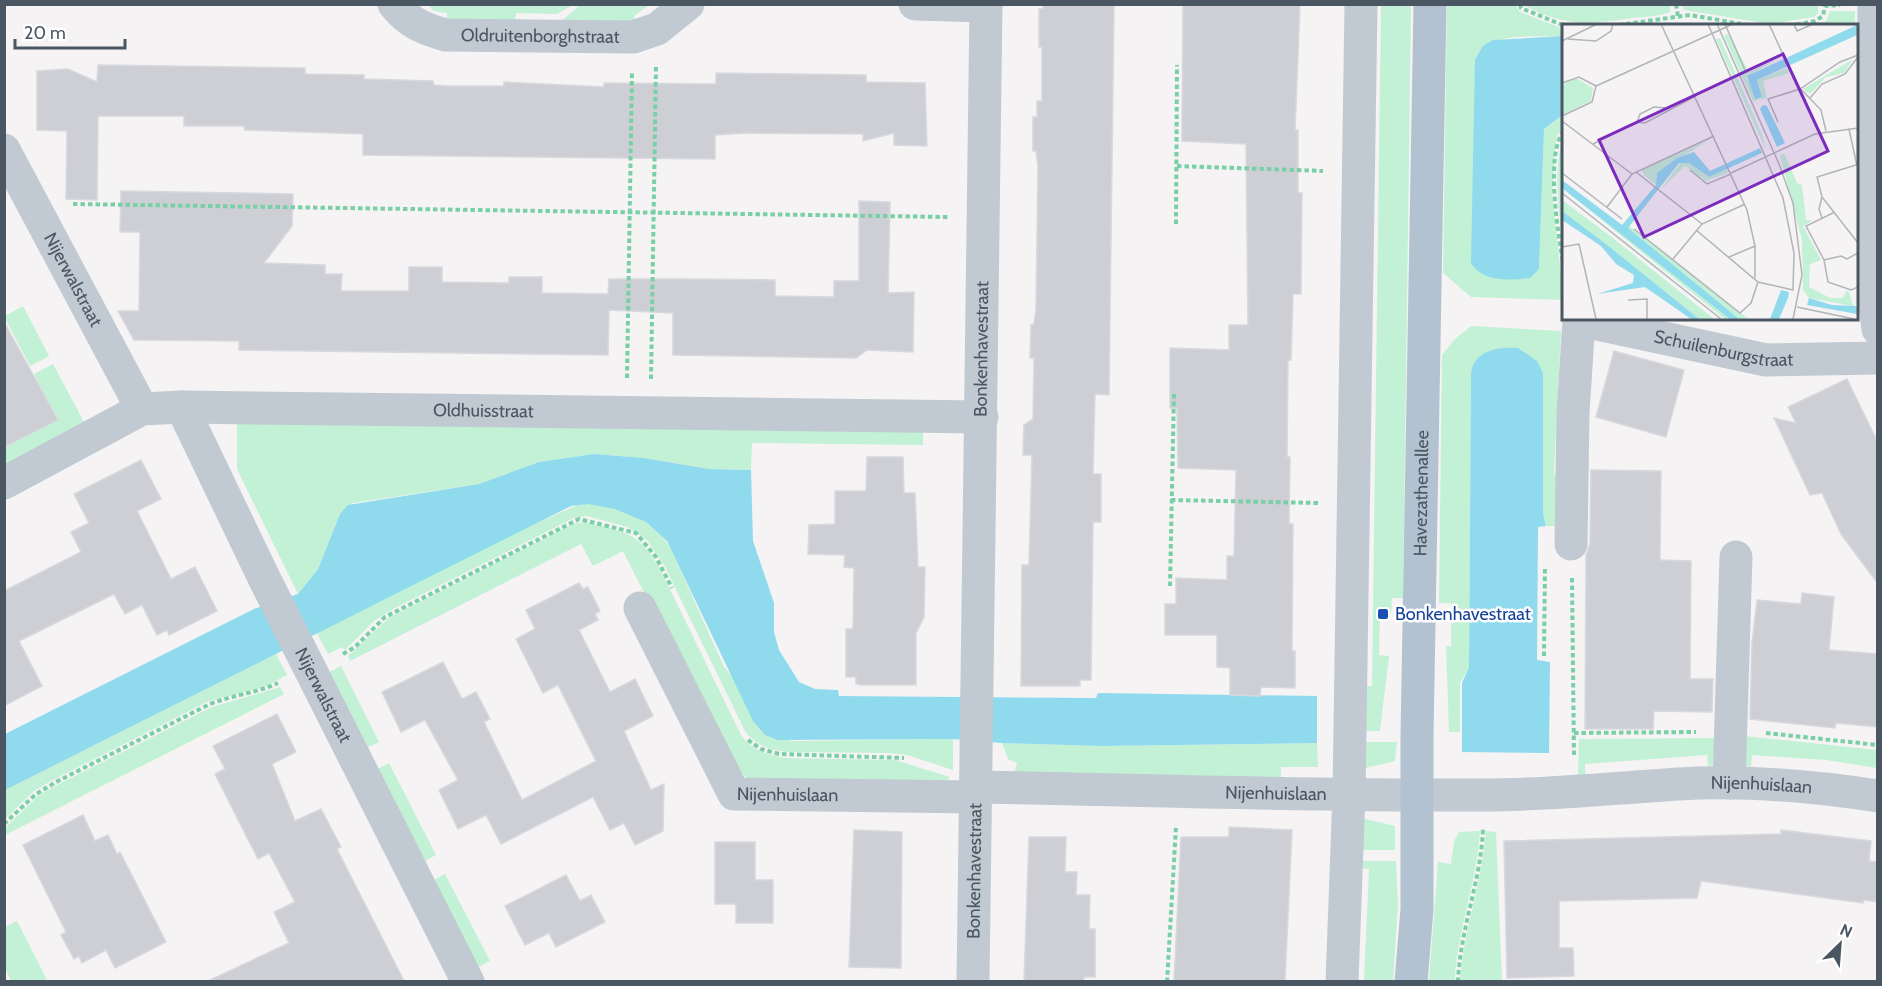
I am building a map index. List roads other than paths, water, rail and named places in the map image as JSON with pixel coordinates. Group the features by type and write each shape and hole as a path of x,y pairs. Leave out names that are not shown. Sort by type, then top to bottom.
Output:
{"main road":[{"name":"Havezathenallee","path":"1411,981 1418,909 1430,4"}],"street":[{"name":"Oldruitenborghstraat","path":"394,4 404,17 421,28 446,35 645,33 688,4"},
{"path":"915,4 986,5"},
{"path":"1342,981 1349,793 1361,4"},
{"name":"Bonkenhavestraat","path":"973,981 986,5"},
{"path":"1874,19 1870,275 1878,329"},
{"name":"Nijerwalstraat","path":"4,150 142,409"},
{"name":"Schuilenburgstraat","path":"1558,553 1573,413 1579,320 1766,360 1878,358"},
{"name":"Nijerwalstraat","path":"182,407 265,580 468,981"},
{"name":"Oldhuisstraat","path":"4,483 142,409 182,407 982,417"},
{"path":"1729,783 1736,557"},
{"name":"Nijenhuislaan","path":"640,608 734,794 976,783 1177,790 1484,795 1574,793 1680,784 1729,783 1787,785 1878,796"}],"water":[{"path":"1562,36 1562,116 1544,129 1539,269 1530,278 1490,277 1476,269 1471,263 1475,59 1483,46 1493,40"},
{"path":"1518,348 1537,361 1543,373 1543,514 1546,526 1538,527 1537,660 1550,662 1549,753 1462,752 1462,683 1469,667 1471,374 1473,366 1482,355 1495,349"},
{"path":"594,454 644,458 709,469 751,470 753,541 774,603 774,632 779,650 799,682 815,689 838,690 839,696 1096,698 1098,693 1317,696 1317,743 1101,746 953,739 778,740 765,735 753,721 667,541 646,522 615,509 588,504 571,506 5,790 5,734 254,609 298,594 318,569 340,514 348,505 479,484 539,462"}],"place":[{"name":"Bonkenhavestraat","path":"1383,614"}]}
